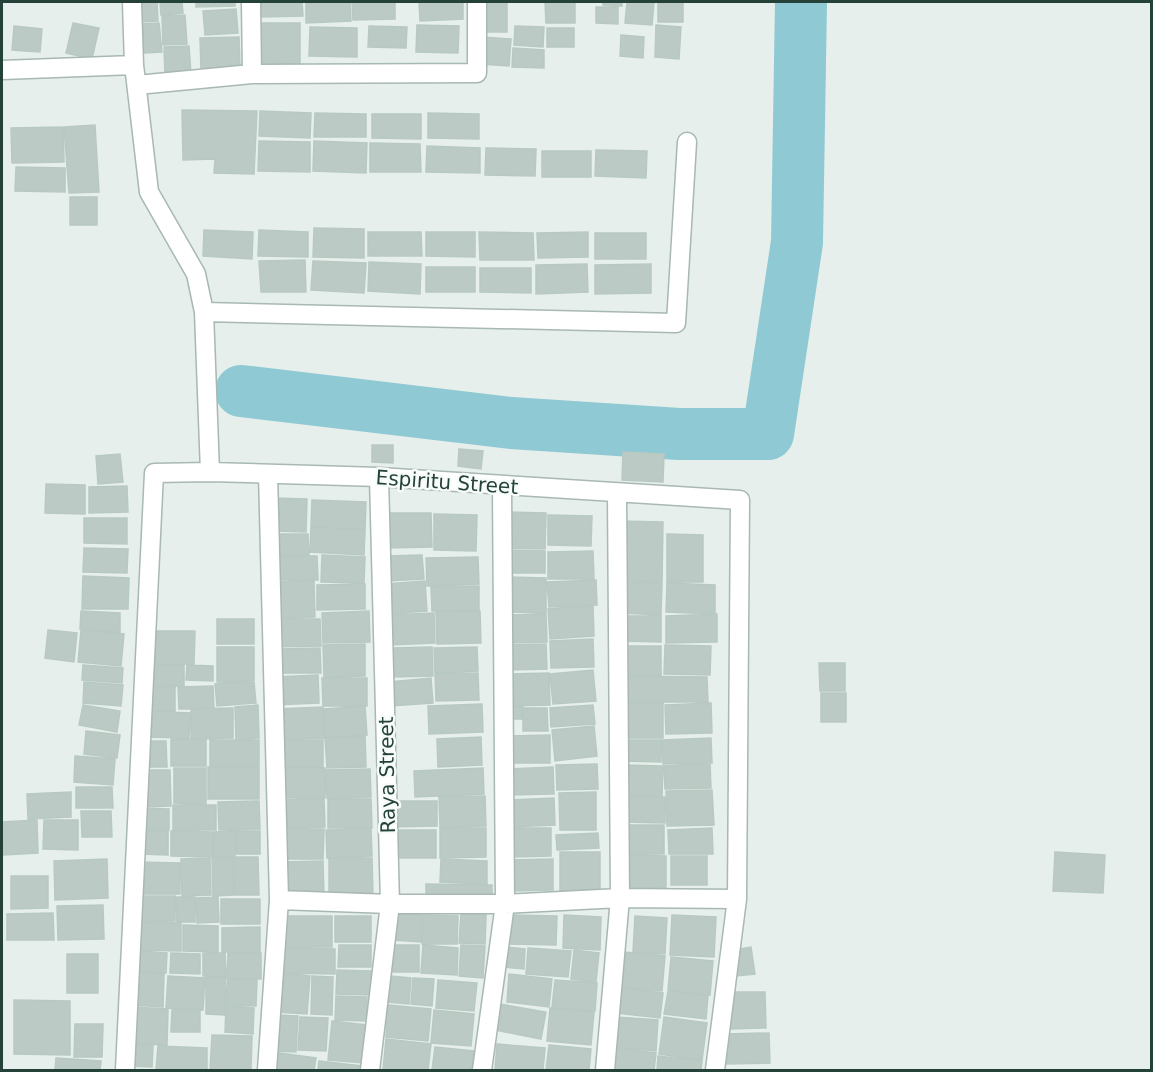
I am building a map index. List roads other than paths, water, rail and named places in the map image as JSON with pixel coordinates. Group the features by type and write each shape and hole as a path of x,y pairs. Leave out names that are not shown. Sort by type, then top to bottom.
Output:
{"street":[{"path":"132,2 134,65 149,192 196,273 204,312 210,472"},
{"path":"251,2 252,74"},
{"path":"137,86 252,74 477,73 477,2"},
{"path":"2,70 134,65"},
{"path":"204,312 676,323 687,142"},
{"name":"Espiritu Street","path":"125,1071 154,474 210,472 379,477 740,501 737,899"},
{"path":"267,1071 279,900 268,474"},
{"name":"Raya Street","path":"370,1071 390,904 379,477"},
{"path":"482,1071 505,904 501,486"},
{"path":"605,1071 620,898 617,494"},
{"path":"279,900 390,904 505,904 620,898 737,899 715,1071"}],"waterway":[{"path":"241,391 511,423 679,434 768,434 797,242 801,2"}]}
